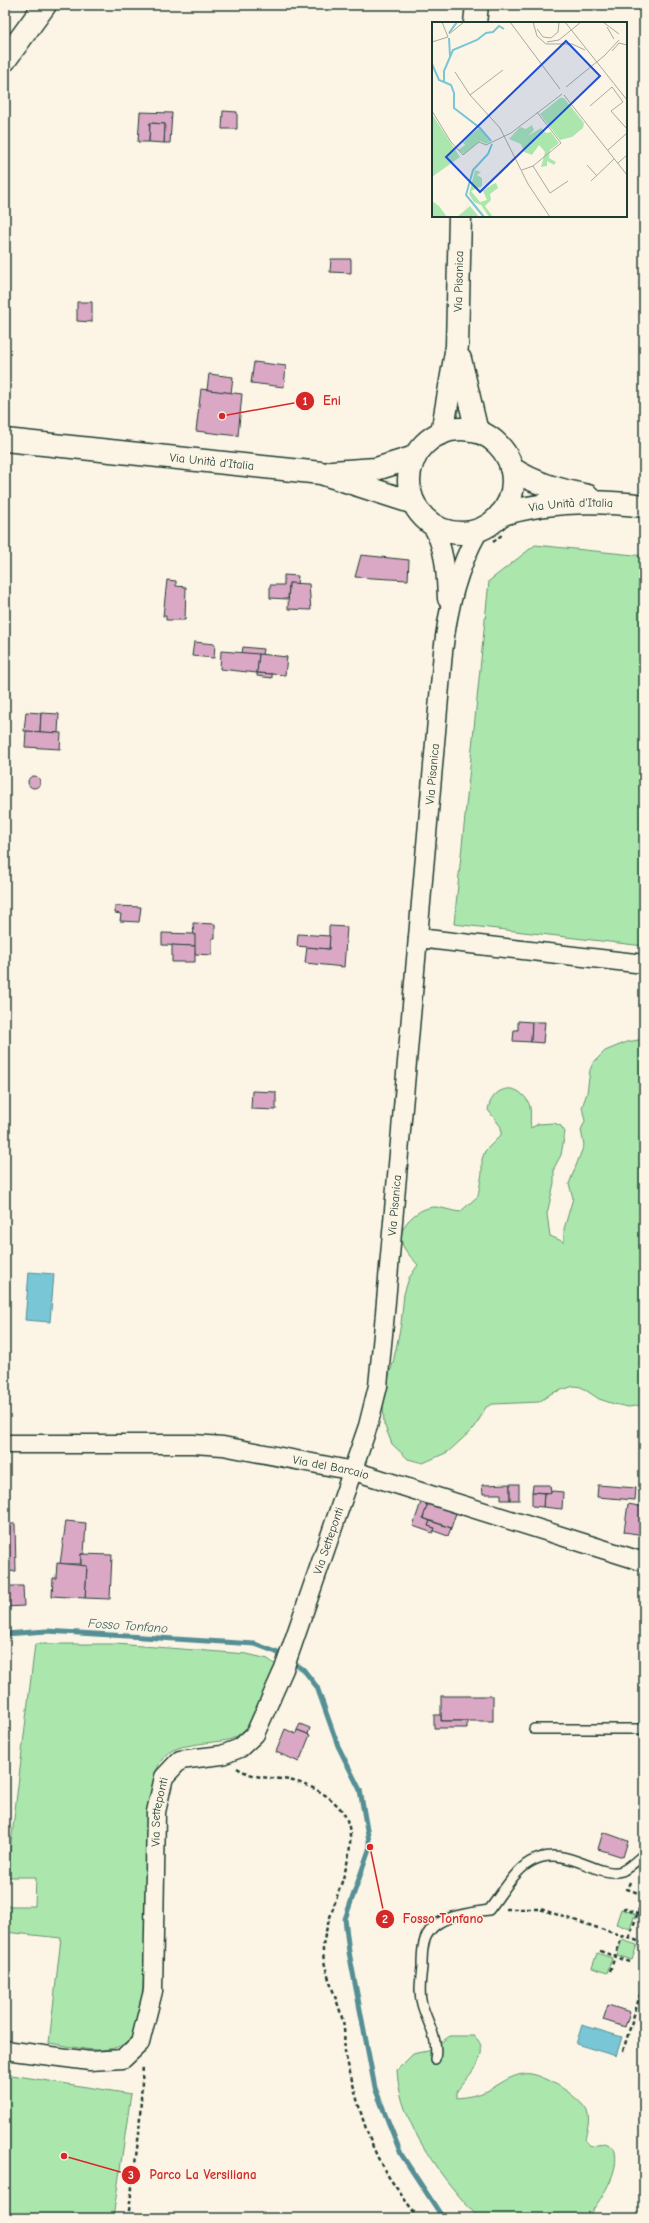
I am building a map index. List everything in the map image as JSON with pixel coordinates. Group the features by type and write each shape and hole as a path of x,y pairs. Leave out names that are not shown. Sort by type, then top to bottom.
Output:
{"main road":[{"path":"5,60 45,5"},
{"path":"475,22 477,5"},
{"name":"Via Pisanica","path":"442,433 457,346 460,217"},
{"name":"Via Pisanica","path":"457,346 486,431"},
{"path":"514,461 512,488 505,507 503,523 490,524 485,536 446,531 431,523 421,514 414,504 409,476 415,457 426,443 442,433 460,429 486,431 506,456 514,461 524,477 549,487 614,503"},
{"name":"Via Unità d'Italia","path":"5,440 321,472 414,504"},
{"path":"321,472 376,469 415,457"},
{"name":"Via Unità d'Italia","path":"503,523 541,506 614,503 644,506"}],"street":[{"name":"Via Pisanica","path":"354,1471 368,1426 378,1386 443,652 448,610 445,561 440,540 431,523"},
{"name":"Via Pisanica","path":"448,610 466,553 485,536"},
{"path":"418,938 644,964"},
{"name":"Via del Barcaio","path":"5,1444 193,1444 223,1446 354,1471 644,1562"},
{"name":"Via Setteponti","path":"140,2043 153,1991 156,1812 164,1777 180,1760 222,1755 240,1748 255,1734 284,1669 354,1471"},
{"path":"5,2050 90,2061 123,2059 140,2043"}],"lane":[{"path":"534,1729 644,1729"},
{"path":"435,2059 436,2040 426,2017 420,1995 424,1942 438,1924 446,1919 463,1914 489,1910 521,1869 541,1857 557,1855 610,1871 622,1871 644,1854"}],"path":[{"path":"486,431 514,461"},
{"path":"485,536 503,523"},
{"path":"222,1755 246,1774 267,1779 289,1780 310,1787 331,1799 344,1814 351,1835 348,1859 328,1917 323,1950 330,1982 343,2019 346,2054 367,2131 385,2171 418,2218"},
{"path":"629,1938 644,1895"},
{"path":"623,1908 644,1916"},
{"path":"489,1910 540,1909 644,1943"},
{"path":"610,1971 622,1936"},
{"path":"600,1951 630,1962"},
{"path":"623,2051 644,1982"},
{"path":"128,2218 139,2134 143,2069 140,2043"}],"green space":[{"path":"535,545 644,556 644,946 454,924 489,581"},
{"path":"644,1039 644,1405 628,1407 614,1404 599,1399 581,1387 574,1386 552,1393 539,1402 493,1404 486,1407 475,1427 448,1452 423,1463 408,1459 392,1444 384,1424 383,1402 401,1324 404,1294 409,1278 418,1265 407,1252 402,1243 401,1237 406,1224 417,1213 430,1208 436,1207 460,1212 478,1196 482,1173 482,1159 485,1151 501,1135 501,1127 488,1110 490,1103 498,1092 510,1089 516,1090 522,1094 529,1103 531,1128 538,1124 554,1123 561,1126 565,1132 561,1155 554,1168 554,1183 547,1214 550,1236 564,1242 564,1229 573,1198 569,1184 584,1145 581,1130 585,1121 582,1107 587,1093 590,1070 593,1063 605,1051 627,1042"},
{"path":"35,1644 116,1644 247,1654 268,1659 277,1666 263,1705 252,1723 245,1730 234,1738 228,1740 177,1748 163,1758 159,1766 151,1792 142,2011 138,2026 130,2039 122,2045 102,2050 91,2050 49,2043 61,1938 5,1932 5,1906 35,1906 36,1877 7,1877"},
{"path":"621,1909 635,1914 630,1929 616,1924"},
{"path":"622,1940 637,1945 632,1960 617,1955"},
{"path":"597,1953 612,1958 607,1973 592,1968"},
{"path":"450,2036 474,2036 479,2042 481,2049 477,2064 457,2091 457,2098 480,2094 513,2077 523,2074 530,2074 539,2076 558,2085 583,2105 589,2118 585,2141 591,2146 605,2144 614,2148 616,2157 615,2166 608,2185 598,2203 587,2218 479,2218 451,2187 425,2150 414,2130 400,2090 397,2070 413,2054 428,2051"},
{"path":"5,2074 131,2094 113,2218 5,2218"}],"water":[{"path":"29,1272 54,1274 50,1322 25,1320"},
{"path":"582,2025 622,2037 616,2056 576,2044"}],"building":[{"path":"223,111 237,112 237,129 222,129"},
{"path":"140,112 172,113 170,143 164,143 165,124 150,123 149,142 138,142"},
{"path":"150,123 165,124 164,143 149,142"},
{"path":"331,259 351,259 351,273 330,272"},
{"path":"77,302 92,302 92,322 77,321"},
{"path":"254,362 286,366 284,387 251,383"},
{"path":"209,374 233,377 231,393 207,390"},
{"path":"201,389 242,394 238,436 196,431"},
{"path":"361,555 409,560 408,580 355,577"},
{"path":"284,575 298,576 297,584 289,583 288,599 270,598 270,585 284,585"},
{"path":"167,580 176,581 176,586 186,587 185,620 166,620 166,616 163,616"},
{"path":"289,583 309,584 311,610 288,609"},
{"path":"194,642 215,644 214,658 192,656"},
{"path":"243,647 263,649 262,655 242,653"},
{"path":"221,651 259,654 257,673 220,669"},
{"path":"259,654 287,657 285,675 257,673"},
{"path":"257,673 272,674 272,678 257,676"},
{"path":"26,712 41,713 40,732 24,731"},
{"path":"41,713 59,714 58,733 40,732"},
{"path":"26,731 61,733 60,749 25,747"},
{"path":"34,776 38,778 40,782 38,786 34,788 30,786 28,782 30,778"},
{"path":"115,906 141,907 139,922 120,921 121,914 115,913"},
{"path":"193,923 215,924 215,938 212,938 212,955 195,954"},
{"path":"329,926 347,927 344,967 305,963 307,947 329,949"},
{"path":"162,933 195,934 195,946 162,945"},
{"path":"298,934 330,936 329,949 297,946"},
{"path":"172,945 195,946 195,962 172,962"},
{"path":"518,1021 532,1022 531,1042 513,1041 514,1030 518,1030"},
{"path":"532,1022 545,1022 543,1043 531,1042"},
{"path":"252,1091 276,1092 276,1110 251,1109"},
{"path":"510,1484 510,1500 501,1500 501,1494 483,1494 482,1485"},
{"path":"510,1484 519,1484 519,1500 510,1500"},
{"path":"533,1485 550,1485 551,1493 532,1492"},
{"path":"598,1485 636,1488 635,1500 597,1497"},
{"path":"552,1491 563,1492 562,1509 543,1507 544,1493 551,1493"},
{"path":"532,1492 544,1493 543,1507 532,1506"},
{"path":"421,1502 428,1505 423,1518 430,1521 428,1526 435,1528 433,1533 413,1526"},
{"path":"428,1503 456,1513 451,1528 423,1518"},
{"path":"628,1504 644,1507 644,1535 624,1532"},
{"path":"66,1521 86,1523 84,1554 81,1554 81,1564 60,1564"},
{"path":"430,1521 451,1528 448,1536 434,1531 435,1528 428,1526"},
{"path":"5,1524 15,1524 16,1571 5,1572"},
{"path":"81,1554 112,1555 110,1599 85,1598 87,1566 81,1566"},
{"path":"57,1563 87,1566 85,1598 52,1596 53,1578 56,1578"},
{"path":"5,1586 23,1586 24,1606 5,1607"},
{"path":"441,1696 493,1696 493,1721 441,1721"},
{"path":"434,1715 441,1715 441,1721 467,1721 467,1728 434,1728"},
{"path":"300,1724 310,1728 308,1734 297,1730"},
{"path":"285,1729 296,1734 297,1730 310,1735 299,1762 276,1752"},
{"path":"603,1832 628,1841 623,1857 598,1849"},
{"path":"5,1978 8,1978 6,1993 5,1993"},
{"path":"608,2005 630,2012 625,2027 603,2020"}],"waterway":[{"name":"Fosso Tonfano","path":"5,1634 47,1631 255,1644 276,1652 303,1669 317,1687 338,1746 360,1790 370,1847 345,1919 349,1952 375,2088 401,2154 443,2218"}],"place":[{"name":"Eni","path":"222,416"},
{"name":"Fosso Tonfano","path":"370,1847"},
{"name":"Parco La Versiliana","path":"64,2156"}]}
